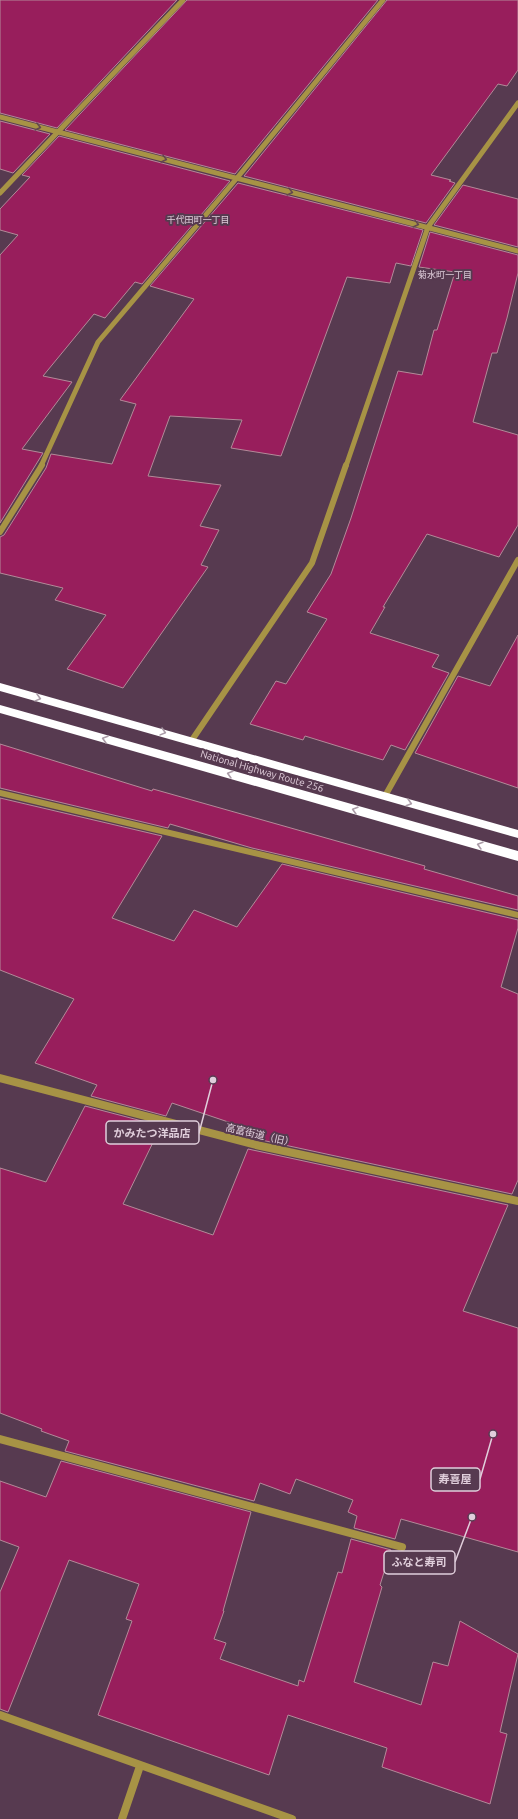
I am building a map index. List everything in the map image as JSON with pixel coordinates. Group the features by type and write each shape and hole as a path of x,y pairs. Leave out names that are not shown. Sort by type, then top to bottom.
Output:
{"highway":[{"name":"National Highway Route 256","path":"0,687 192,740 518,834"},
{"name":"National Highway Route 256","path":"0,709 518,856"}],"street":[{"path":"0,193 183,0"},
{"path":"0,532 38,471 98,342 237,178 383,0"},
{"path":"192,740 312,563 428,227 518,103"},
{"path":"0,117 518,251"},
{"path":"386,796 518,560"},
{"path":"0,793 518,915"},
{"name":"高富街道（旧）","path":"0,1078 256,1145 518,1201"},
{"path":"0,1439 402,1547"},
{"path":"0,1715 292,1819"},
{"path":"122,1819 140,1766"}],"building":[{"path":"0,0 177,0 57,128 0,113"},
{"path":"187,0 378,0 235,174 65,130"},
{"path":"387,0 518,0 518,70 507,86 498,84 431,175 451,180 449,181 455,183 426,223 244,176"},
{"path":"0,121 50,134 13,173 0,169"},
{"path":"59,136 230,181 142,284 135,282 105,318 94,314 43,376 72,382 22,449 43,453 0,523 0,255 18,235 0,230 0,209 30,177 22,175"},
{"path":"238,183 423,230 411,266 396,263 390,283 347,277 281,456 231,448 242,420 170,416 148,476 221,485 200,526 219,530 201,565 208,567 123,688 67,669 106,615 55,600 63,588 0,573 0,537 4,535 46,468 51,454 112,464 136,404 120,400 194,299 150,286"},
{"path":"463,185 518,199 518,247 434,225"},
{"path":"430,232 518,255 518,273 507,318 497,353 492,353 473,422 518,435 518,525 499,557 427,534 383,607 385,607 370,633 439,655 432,667 449,673 405,750 391,745 383,760 305,736 303,740 250,724 276,681 286,684 327,619 307,612 331,574 351,518 398,371 422,375 434,330 437,330 455,272 419,267"},
{"path":"518,635 518,788 415,753 458,676 490,686"},
{"path":"0,744 152,791 153,789 425,866 424,869 518,896 518,910 252,848 170,824 168,828 0,788"},
{"path":"0,798 162,836 112,918 174,941 194,910 237,927 282,864 518,920 518,928 501,987 518,994 518,1180 512,1194 252,1138 255,1131 172,1103 166,1116 91,1096 97,1085 35,1063 74,999 0,970"},
{"path":"85,1106 161,1126 123,1204 213,1235 248,1149 508,1205 463,1311 518,1328 518,1552 401,1519 395,1539 354,1528 357,1516 348,1512 353,1500 296,1479 290,1494 260,1483 254,1501 65,1451 69,1441 41,1431 42,1429 0,1413 0,1168 46,1182"},
{"path":"61,1461 251,1512 224,1611 214,1639 226,1643 220,1659 298,1686 299,1680 304,1682 338,1572 342,1573 351,1539 391,1550 380,1585 382,1587 354,1682 421,1705 433,1662 448,1666 460,1621 518,1654 500,1732 507,1734 490,1804 382,1767 387,1748 288,1715 269,1775 98,1715 132,1621 126,1619 139,1584 69,1560 8,1712 0,1709 0,1592 19,1547 0,1540 0,1481 46,1497"}],"place":[{"name":"かみたつ洋品店","path":"213,1080"},
{"name":"寿喜屋","path":"493,1434"},
{"name":"ふなと寿司","path":"472,1517"}],"district":[{"name":"千代田町一丁目","path":"198,220"},
{"name":"菊水町一丁目","path":"445,275"}]}
